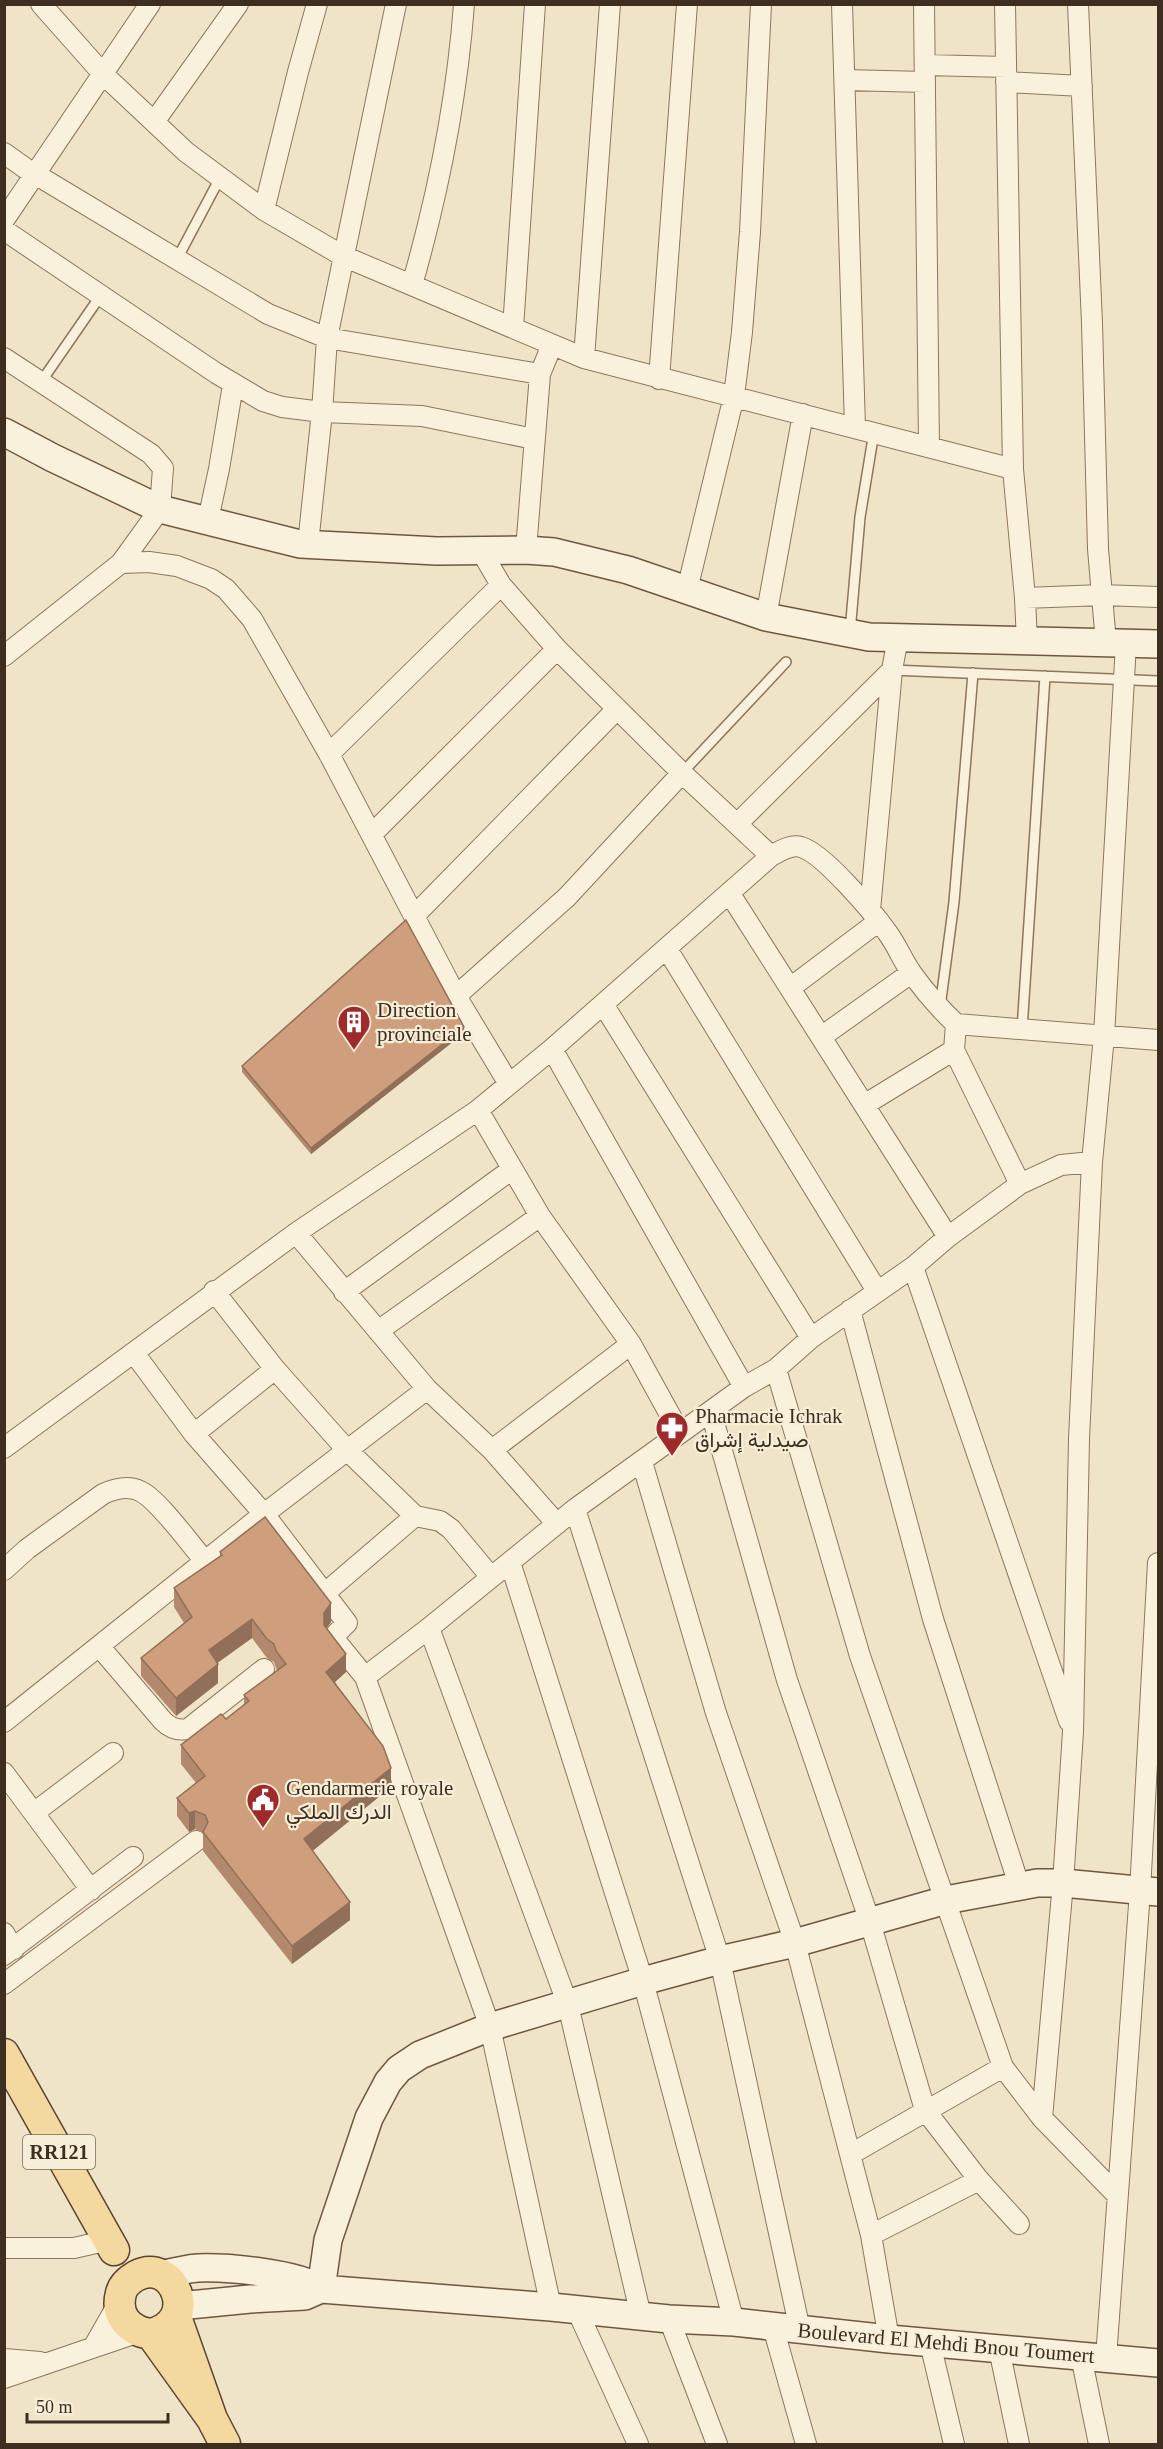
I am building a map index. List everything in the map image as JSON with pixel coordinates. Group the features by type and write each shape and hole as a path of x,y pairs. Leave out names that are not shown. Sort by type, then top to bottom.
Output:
{"main road":[{"name":"RR121","path":"4,2054 111,2245 121,2316 128,2326 145,2333 218,2432"},
{"name":"RR121","path":"111,2245 169,2280 175,2288 178,2312 218,2432"},
{"path":"120,2296 129,2280 139,2274 156,2274"},
{"path":"145,2333 161,2331 178,2312"}],"street":[{"path":"4,220 150,4"},
{"path":"154,122 238,4"},
{"path":"264,210 300,62 317,4"},
{"path":"308,543 322,412 327,338 396,4"},
{"path":"411,285 431,212 441,164 464,4"},
{"path":"513,328 535,4"},
{"path":"584,358 610,4"},
{"path":"659,379 687,4"},
{"path":"687,590 734,396 749,243 761,4"},
{"path":"842,4 864,429"},
{"path":"924,4 929,447"},
{"path":"1005,4 1013,469 1027,642"},
{"path":"1042,2118 1063,1883 1073,1732 1079,1439 1092,1162 1104,1036 1125,679 1102,595 1098,549 1092,322 1078,4"},
{"path":"48,8 104,75 186,152 264,210 343,256 584,358 1013,469"},
{"path":"845,80 925,74 1006,75 1082,86"},
{"path":"4,153 25,168 268,314 327,338 540,374"},
{"path":"4,230 233,385 263,401 282,407 322,412 422,416 534,439"},
{"path":"526,550 540,374 552,345"},
{"path":"4,358 159,461 163,468 164,478 160,508 121,563 4,656"},
{"path":"208,520 233,385"},
{"path":"766,617 803,414"},
{"path":"4,432 53,458 160,508 300,544 437,551 554,552 590,559 766,617 850,634 898,638 1158,644"},
{"path":"481,551 501,585 557,649 682,774 771,856"},
{"path":"121,563 149,562 177,566 211,579 226,589 252,619 329,754 456,996 509,1084"},
{"path":"329,754 501,585"},
{"path":"1025,598 1102,595 1158,597"},
{"path":"790,988 874,916 892,670 898,638"},
{"path":"372,834 557,649"},
{"path":"736,824 892,670"},
{"path":"414,916 617,709"},
{"path":"456,996 567,897 682,774"},
{"path":"4,1448 214,1291 478,1110 552,1049 771,856 792,847 807,850 825,863 874,916 911,973 940,1009 956,1024 1158,1040"},
{"path":"730,894 948,1237"},
{"path":"667,949 877,1291"},
{"path":"821,1037 911,973"},
{"path":"603,1004 811,1338"},
{"path":"956,1024 954,1050 1020,1184"},
{"path":"552,1049 744,1387"},
{"path":"864,1105 954,1050"},
{"path":"478,1110 511,1170 540,1216 631,1344 680,1433"},
{"path":"365,1677 575,1509 744,1387 777,1369 811,1338 913,1267 948,1237 1020,1184 1061,1165 1092,1162"},
{"path":"344,1292 511,1170"},
{"path":"378,1331 540,1216"},
{"path":"296,1233 427,1389 492,1450 557,1524"},
{"path":"913,1267 1073,1732"},
{"path":"214,1291 275,1369 347,1450 415,1515 440,1521 451,1529 491,1577"},
{"path":"850,1310 933,1619 1019,1885"},
{"path":"492,1450 631,1344"},
{"path":"134,1353 194,1434 264,1514 347,1623 336,1634 336,1640 365,1677 490,2027 551,2307"},
{"path":"194,1434 275,1369"},
{"path":"777,1369 860,1656 1003,2067 1042,2118 1117,2195"},
{"path":"4,1722 264,1514 427,1389"},
{"path":"711,1412 787,1680 870,1922 925,2110 979,2180 1019,2224"},
{"path":"642,1462 716,1713 795,1943 871,2235 889,2339"},
{"path":"4,1570 27,1549 103,1494 122,1489 140,1491 153,1502 205,1561"},
{"path":"575,1509 720,1960 800,2330"},
{"path":"325,1593 415,1515"},
{"path":"510,1562 643,1981 734,2322"},
{"path":"1099,2445 1094,2357 1117,2195 1149,1891 1158,1563"},
{"path":"429,1628 568,2005 641,2316"},
{"path":"99,1646 163,1721 181,1730 188,1729 264,1669"},
{"path":"35,1812 113,1753"},
{"path":"4,1773 91,1890"},
{"path":"4,1984 196,1841"},
{"path":"8,1946 91,1890 134,1857"},
{"path":"321,2289 327,2240 369,2118 388,2082 399,2069 420,2055 490,2027 643,1981 795,1943 946,1900 1019,1885 1063,1883 1149,1891"},
{"path":"851,2154 1003,2067"},
{"path":"871,2235 979,2180"},
{"path":"4,2248 74,2248 111,2245"},
{"path":"156,2274 199,2268 224,2269 297,2278 321,2289"},
{"path":"178,2312 250,2299 304,2296 321,2289"},
{"name":"Boulevard El Mehdi Bnou Toumert","path":"321,2289 551,2307 669,2319 734,2322 930,2343 1158,2363"},
{"path":"94,2346 120,2296"},
{"path":"577,2310 638,2445"},
{"path":"669,2319 717,2445"},
{"path":"773,2327 806,2445"},
{"path":"4,2378 94,2346 145,2333"},
{"path":"930,2343 954,2445"},
{"path":"999,2349 1019,2445"},
{"path":"4,2359 49,2363"}],"lane":[{"path":"177,259 220,178"},
{"path":"41,382 101,296"},
{"path":"850,634 860,517 864,429"},
{"path":"682,774 786,662"},
{"path":"892,670 1158,681"},
{"path":"940,1009 954,902 973,673"},
{"path":"1022,1030 1045,676"}],"building":[{"name":"Direction provinciale","path":"406,920 464,1027 311,1148 242,1066"},
{"path":"265,1517 331,1603 324,1613 324,1625 346,1654 326,1672 383,1746 391,1768 304,1839 350,1902 292,1946 203,1832 208,1822 205,1815 195,1811 189,1813 177,1798 205,1776 181,1745 221,1714 226,1719 249,1701 244,1695 286,1664 276,1651 274,1644 267,1639 252,1619 209,1650 218,1664 176,1698 141,1658 192,1617 174,1588 222,1555 220,1552"}],"place":[{"name":"Direction provinciale","path":"354,1051"},
{"name":"Pharmacie Ichrak صيدلية إشراق","path":"672,1457"},
{"name":"Gendarmerie royale الدرك الملكي","path":"263,1829"}]}
